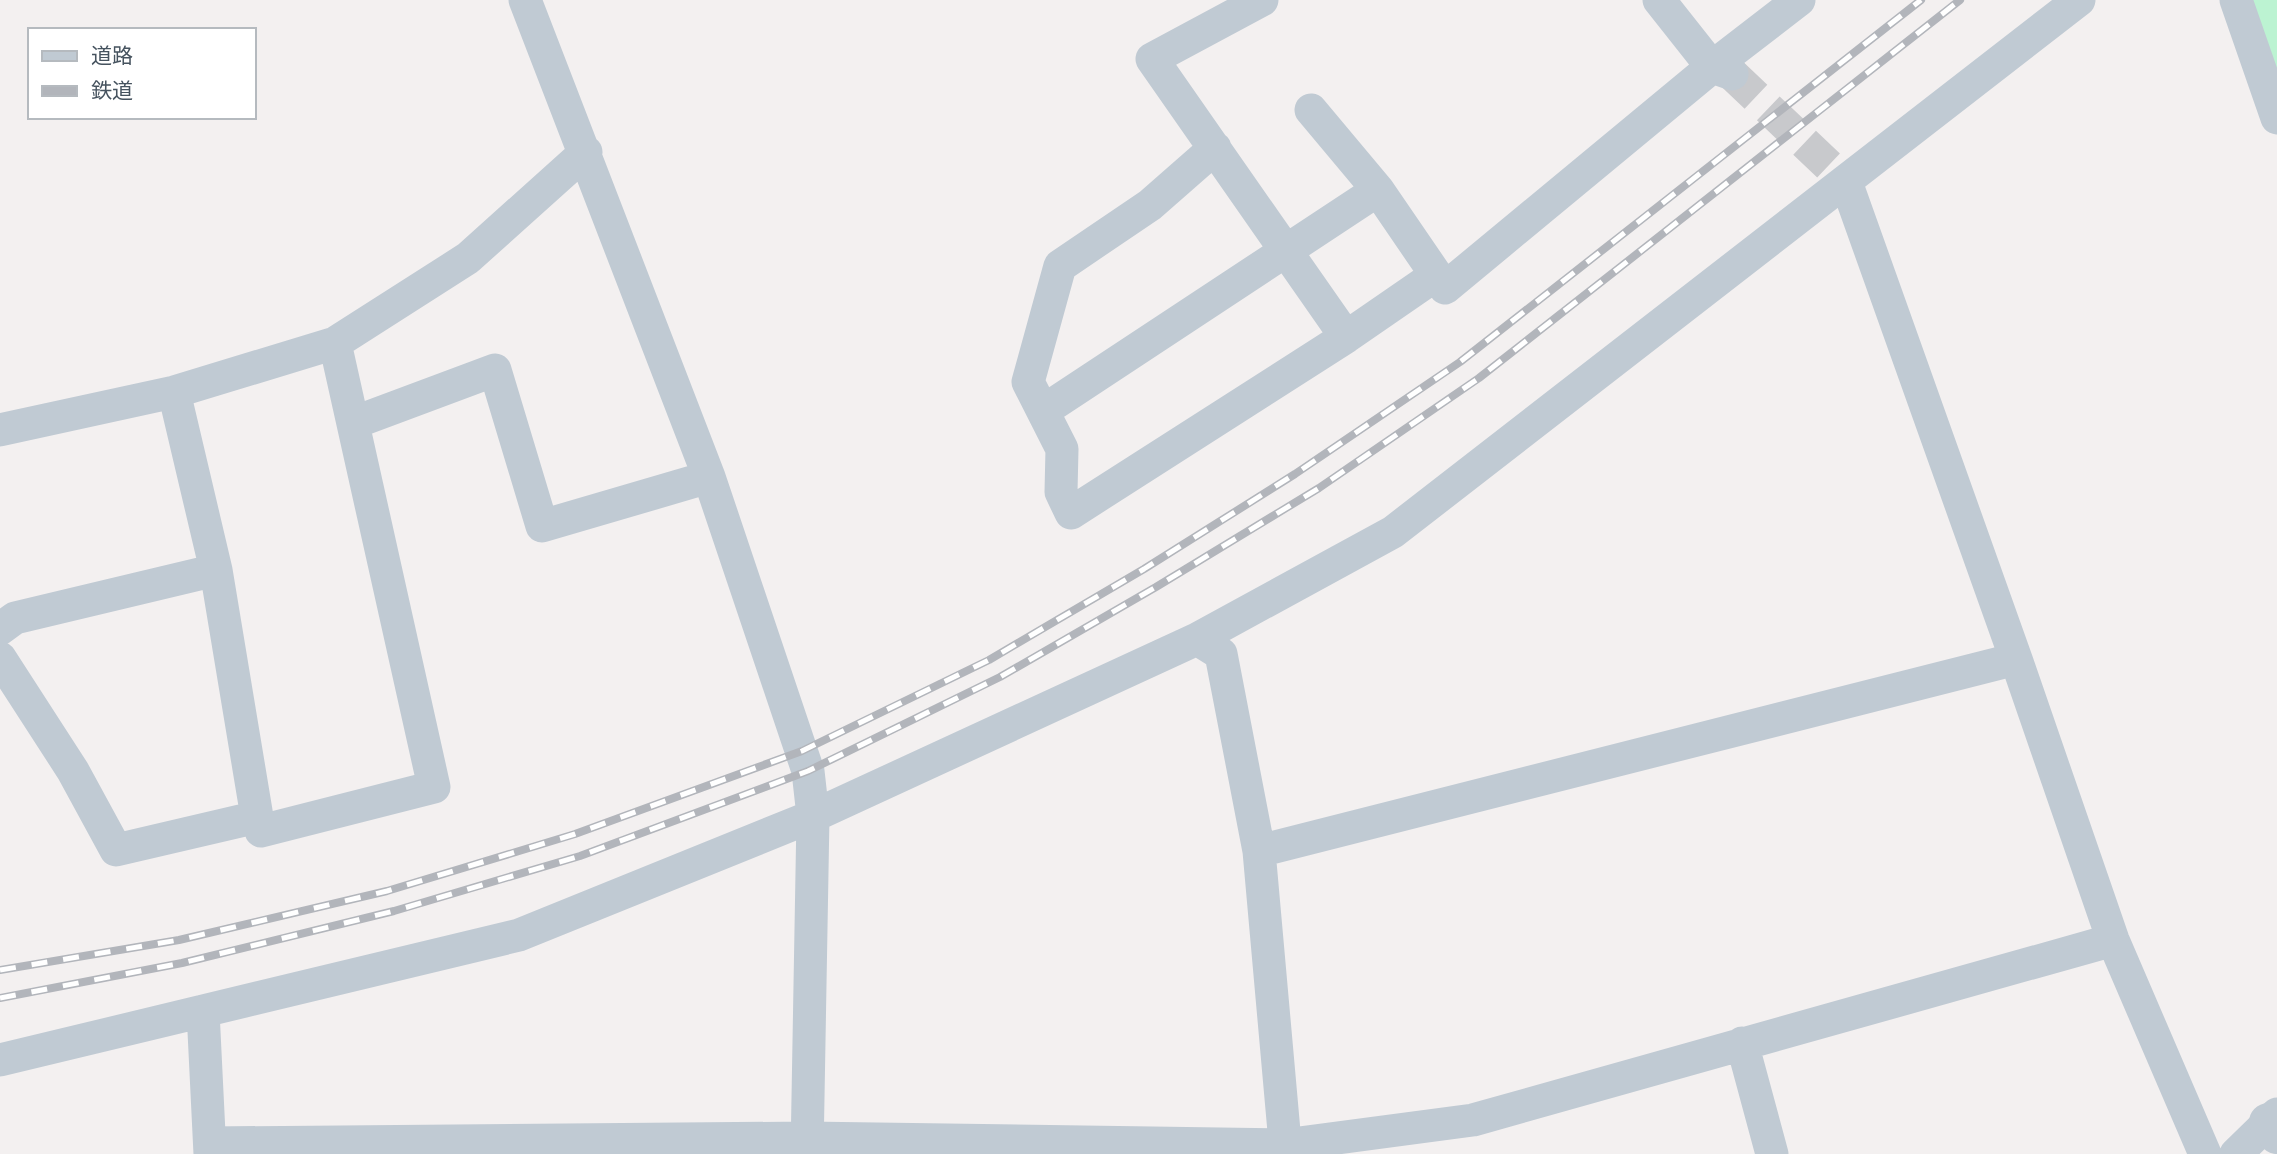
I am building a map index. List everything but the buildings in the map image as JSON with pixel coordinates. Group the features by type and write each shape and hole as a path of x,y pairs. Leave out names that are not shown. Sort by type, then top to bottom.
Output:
{"street":[{"path":"525,0 586,152 709,477 808,771 813,816 807,1146"},
{"path":"1262,0 1152,59 1346,337"},
{"path":"1659,0 1722,70"},
{"path":"0,1060 519,935 813,816 1197,639 1393,532 2079,0"},
{"path":"2236,0 2277,118"},
{"path":"1311,110 1378,190 1445,288 1722,70 1797,1"},
{"path":"1215,148 1150,205 1060,266 1028,382 1062,449 1061,492 1071,513 1346,337 1436,275"},
{"path":"0,430 174,392 335,343 468,258 586,152"},
{"path":"1846,182 2113,940 2205,1154"},
{"path":"1043,411 1378,190"},
{"path":"174,392 216,570 261,831 434,787 335,343"},
{"path":"353,423 495,370 542,526 709,477"},
{"path":"0,629 15,618 216,570"},
{"path":"1197,639 1221,654 1259,851 1285,1149"},
{"path":"0,658 73,771 116,850 257,817"},
{"path":"1259,851 2016,659"},
{"path":"203,1011 210,1148 807,1146 1285,1149 1473,1120 2113,940"},
{"path":"1742,1043 1772,1154"},
{"path":"2236,1154 2274,1124"}],"green space":[{"path":"2247,0 2277,0 2277,86"}],"tunnel":[{"path":"1732,74 1846,182"}],"railway":[{"path":"0,970 179,940 387,891 575,834 802,751 989,660 1144,569 1295,474 1460,362 1921,0"},
{"path":"0,998 182,963 394,911 580,856 808,771 1000,677 1319,488 1479,378 1960,0"}]}
